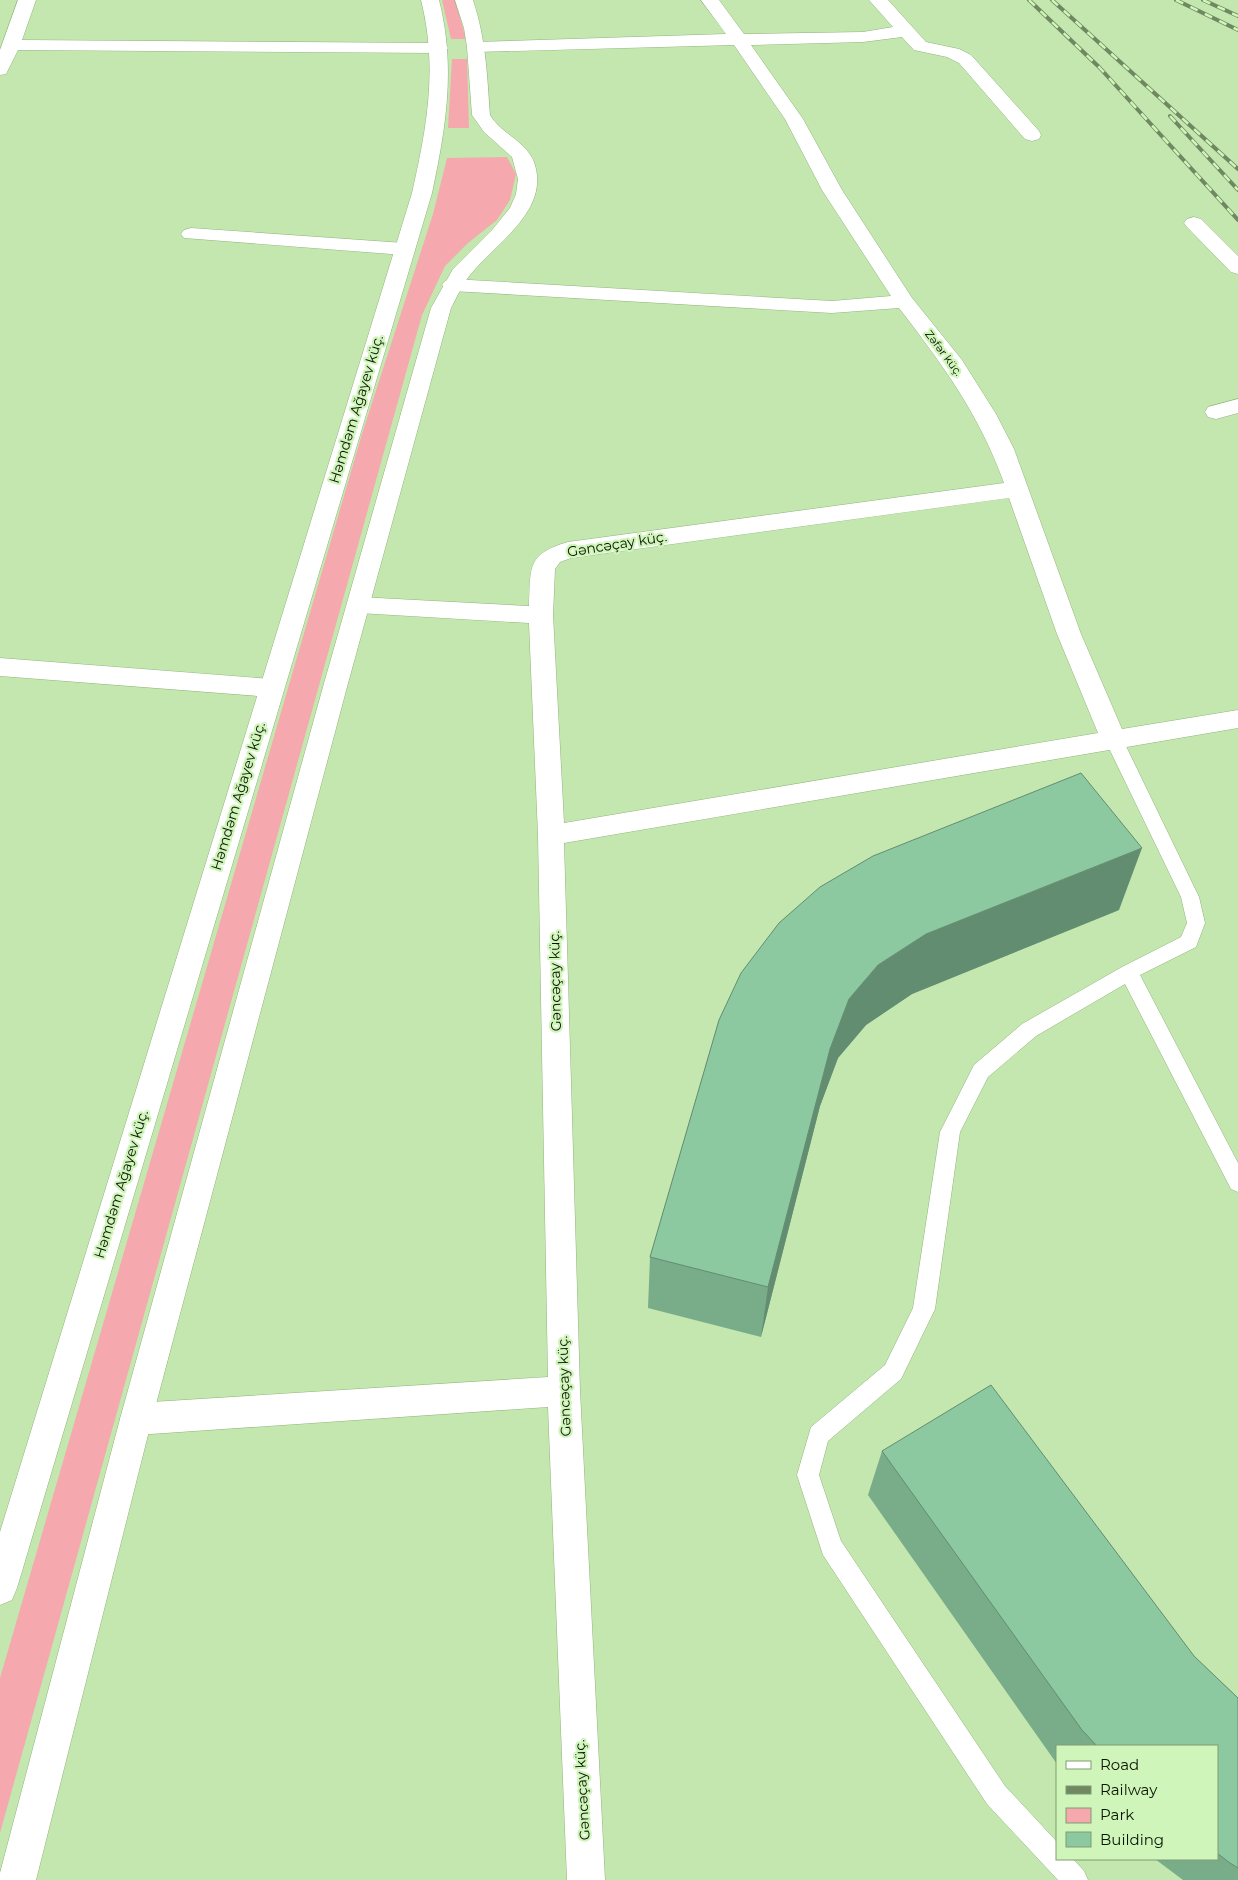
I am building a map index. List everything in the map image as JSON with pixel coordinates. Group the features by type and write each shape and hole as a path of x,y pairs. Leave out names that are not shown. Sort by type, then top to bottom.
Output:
{"street":[{"path":"0,70 26,0"},
{"name":"Həmdəm Ağayev küç.","path":"0,1588 422,193 438,110 439,48 436,19 430,0"},
{"path":"17,1880 136,1419 334,687 359,605 441,308 452,285 465,268 508,224 521,206 526,192 527,173 524,161 518,152 486,125 482,115 476,47 473,28 464,0"},
{"name":"Zəfər küç.","path":"710,0 794,119 832,190 904,301 954,365 985,414 1003,449 1069,634 1114,740"},
{"path":"878,0 920,46 953,53 965,59 1032,135"},
{"path":"11,44 439,48 863,37 906,31"},
{"path":"1194,223 1238,268"},
{"path":"191,234 404,249"},
{"path":"452,285 832,307 904,301"},
{"path":"1216,412 1238,406"},
{"name":"Gəncəçay küç.","path":"586,1880 564,1391 551,835 542,615 543,568 552,556 568,550 1018,489"},
{"path":"359,605 542,615"},
{"path":"0,667 271,688"},
{"path":"551,835 1238,720"},
{"path":"136,1419 564,1391"}],"lane":[{"path":"1056,1860 996,1796 831,1547 808,1475 819,1435 893,1372 924,1309 950,1132 981,1071 1029,1030 1130,972 1188,942 1196,923 1190,897 1114,740"},
{"path":"1130,972 1202,1116 1238,1183"},
{"path":"1056,1860 1075,1880"}],"green space":[{"path":"442,0 455,0 466,39 451,39"},
{"path":"452,59 467,59 469,128 448,128"},
{"path":"507,157 516,174 510,200 497,220 468,243 445,266 422,315 0,1833 0,1678 362,434 433,214 447,158"}],"building":[{"path":"1081,773 1142,848 926,934 878,965 849,999 830,1049 768,1287 650,1257 719,1020 741,973 779,923 820,887 873,856"},
{"path":"991,1385 1194,1656 1238,1698 1238,1868 1218,1854 1218,1745 1096,1745 1082,1730 882,1451"}],"railway":[{"path":"1029,0 1099,67 1238,220"},
{"path":"1052,0 1238,169"},
{"path":"1176,0 1238,30"},
{"path":"1203,0 1238,16"},
{"path":"1170,116 1238,190"}]}
